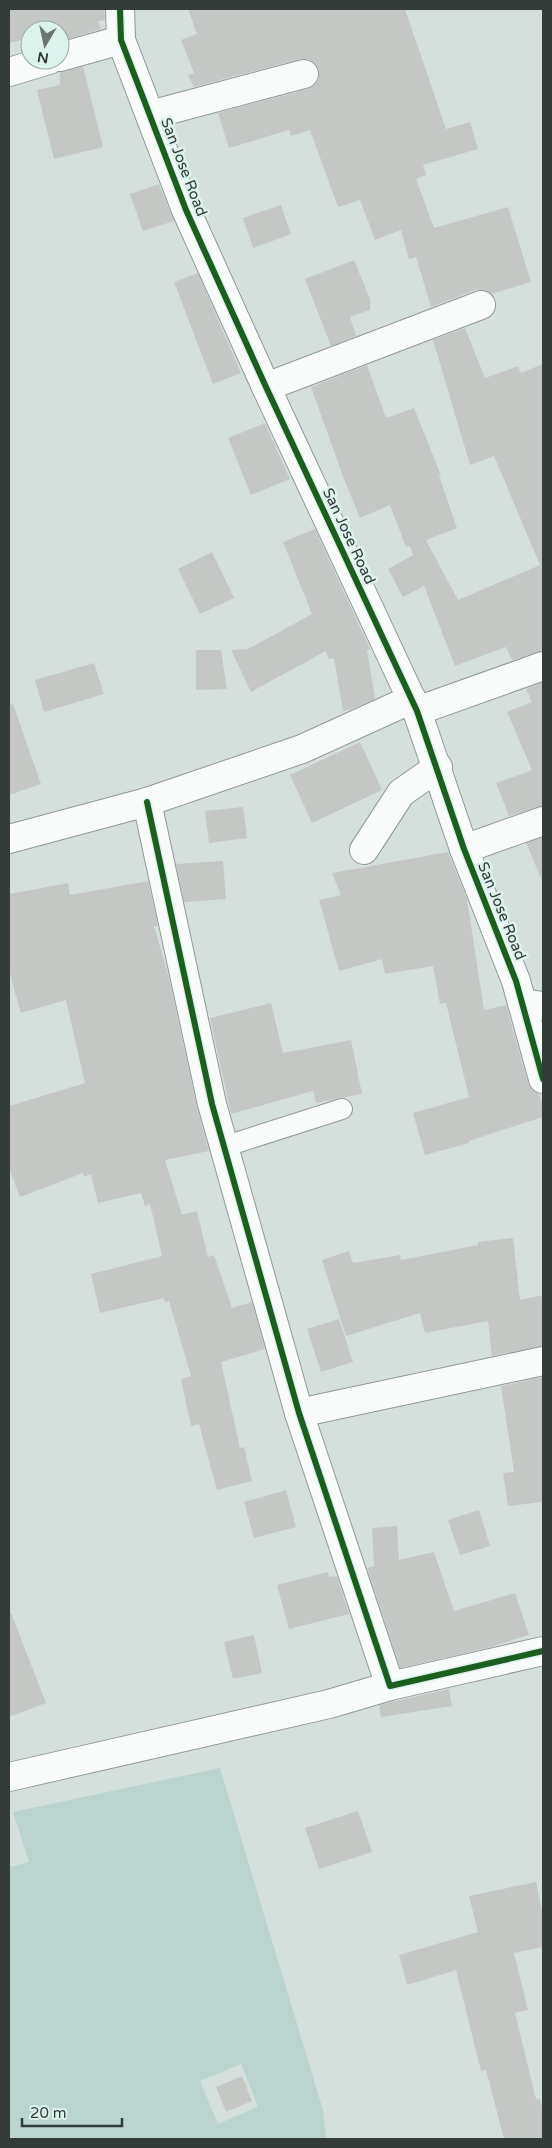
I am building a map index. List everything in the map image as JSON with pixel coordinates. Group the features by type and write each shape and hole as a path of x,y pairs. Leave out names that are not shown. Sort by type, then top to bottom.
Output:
{"street":[{"name":"San Jose Road","path":"120,9 122,40 186,210 414,705 438,767 464,849 516,981 533,1004 543,1079"},
{"path":"70,54 122,40"},
{"path":"150,115 304,74"},
{"path":"266,387 481,305"},
{"path":"9,839 147,802 302,749 414,705 543,666"},
{"path":"364,850 401,792 438,767"},
{"path":"147,802 212,1104 299,1413 390,1686"},
{"path":"464,849 543,821"},
{"path":"299,1413 543,1361"},
{"path":"9,1777 329,1704 390,1686 543,1652"}],"lane":[{"path":"224,1147 342,1108"}],"shaded area":[{"path":"220,1768 323,2110 326,2139 9,2139 9,1867 29,1862 13,1812","holes":["241,2064 258,2107 218,2124 200,2081"]}],"building":[{"path":"9,9 104,9 105,20 98,21 101,29 70,38 70,20 20,20 20,40 9,43"},
{"path":"188,9 405,9 446,129 470,122 478,149 423,165 426,175 416,179 434,228 508,207 531,282 491,294 484,290 475,290 431,307 416,257 409,259 401,230 375,240 360,200 338,207 310,130 291,136 289,130 229,148 218,113 308,89 315,85 319,79 319,70 315,63 309,59 300,59 194,87 188,75 194,73 181,40 197,34"},
{"path":"83,67 103,147 54,159 37,90 60,85 60,72"},
{"path":"159,184 174,221 143,231 130,194"},
{"path":"281,205 291,234 253,248 243,218"},
{"path":"354,260 370,299 370,310 350,317 356,336 331,346 305,279"},
{"path":"198,273 241,373 213,384 174,282"},
{"path":"465,328 485,378 518,366 521,373 543,364 543,651 512,660 506,647 455,666 424,586 403,597 388,569 413,555 410,546 406,547 390,505 360,518 311,387 367,365 386,418 414,408 441,475 439,476 457,528 426,540 458,600 540,565 494,456 470,465 433,340"},
{"path":"265,423 290,479 251,495 228,438"},
{"path":"315,529 370,649 367,650 375,699 343,711 334,658 328,659 326,651 251,692 231,650 248,649 312,614 283,542"},
{"path":"212,552 234,598 200,614 178,569"},
{"path":"196,650 221,650 227,689 196,690"},
{"path":"94,663 104,694 44,712 35,680"},
{"path":"543,682 543,806 509,816 496,783 532,770 507,712 532,702 526,689"},
{"path":"13,704 41,784 9,795 9,705"},
{"path":"360,742 382,790 312,823 290,775"},
{"path":"243,807 247,838 209,843 205,811"},
{"path":"543,837 543,883 526,843"},
{"path":"448,852 467,899 484,1010 506,1005 528,1083 532,1090 539,1094 543,1107 543,1117 469,1141 469,1143 425,1155 413,1113 469,1097 446,1003 440,1004 433,966 385,974 382,959 339,971 319,900 341,895 332,873"},
{"path":"223,861 226,899 184,902 176,864"},
{"path":"148,881 158,926 154,926 169,978 197,1107 209,1151 165,1160 182,1215 197,1211 208,1257 214,1255 232,1308 252,1302 265,1349 221,1362 240,1448 244,1447 252,1481 217,1490 199,1424 191,1426 181,1379 191,1376 169,1301 165,1302 164,1298 100,1313 91,1274 162,1256 150,1204 145,1206 141,1193 98,1203 91,1174 84,1177 83,1173 20,1197 9,1168 9,1106 85,1083 66,1000 21,1013 9,971 9,894 68,883 70,895"},
{"path":"271,1003 283,1053 351,1040 362,1094 316,1103 313,1091 231,1114 210,1018"},
{"path":"513,1238 520,1300 543,1295 543,1346 492,1356 488,1321 425,1333 420,1313 346,1336 322,1260 349,1251 353,1263 400,1255 401,1260 478,1245 478,1242"},
{"path":"339,1319 353,1362 321,1372 307,1329"},
{"path":"543,1377 543,1502 508,1506 503,1473 514,1472 501,1386"},
{"path":"286,1490 296,1527 254,1538 244,1502"},
{"path":"479,1510 490,1546 460,1555 448,1520"},
{"path":"397,1526 399,1560 434,1552 454,1611 515,1593 529,1635 487,1648 400,1668 367,1568 374,1566 372,1528"},
{"path":"328,1572 329,1577 337,1576 349,1614 289,1629 277,1585"},
{"path":"9,1613 11,1613 46,1703 9,1717"},
{"path":"254,1635 262,1673 233,1679 224,1642"},
{"path":"449,1689 452,1706 381,1717 379,1705"},
{"path":"358,1811 372,1852 319,1869 305,1828"},
{"path":"536,1882 543,1915 543,1947 514,1953 528,2010 515,2013 536,2099 540,2098 543,2113 543,2139 504,2139 486,2070 481,2071 456,1970 407,1985 399,1955 478,1932 469,1896"},
{"path":"242,2076 252,2101 226,2112 216,2087"}],"cycle path":[{"path":"120,9 121,40 186,210 417,711 464,849 516,981 543,1079"},
{"path":"147,802 212,1104 299,1413 390,1686 543,1651"}]}
